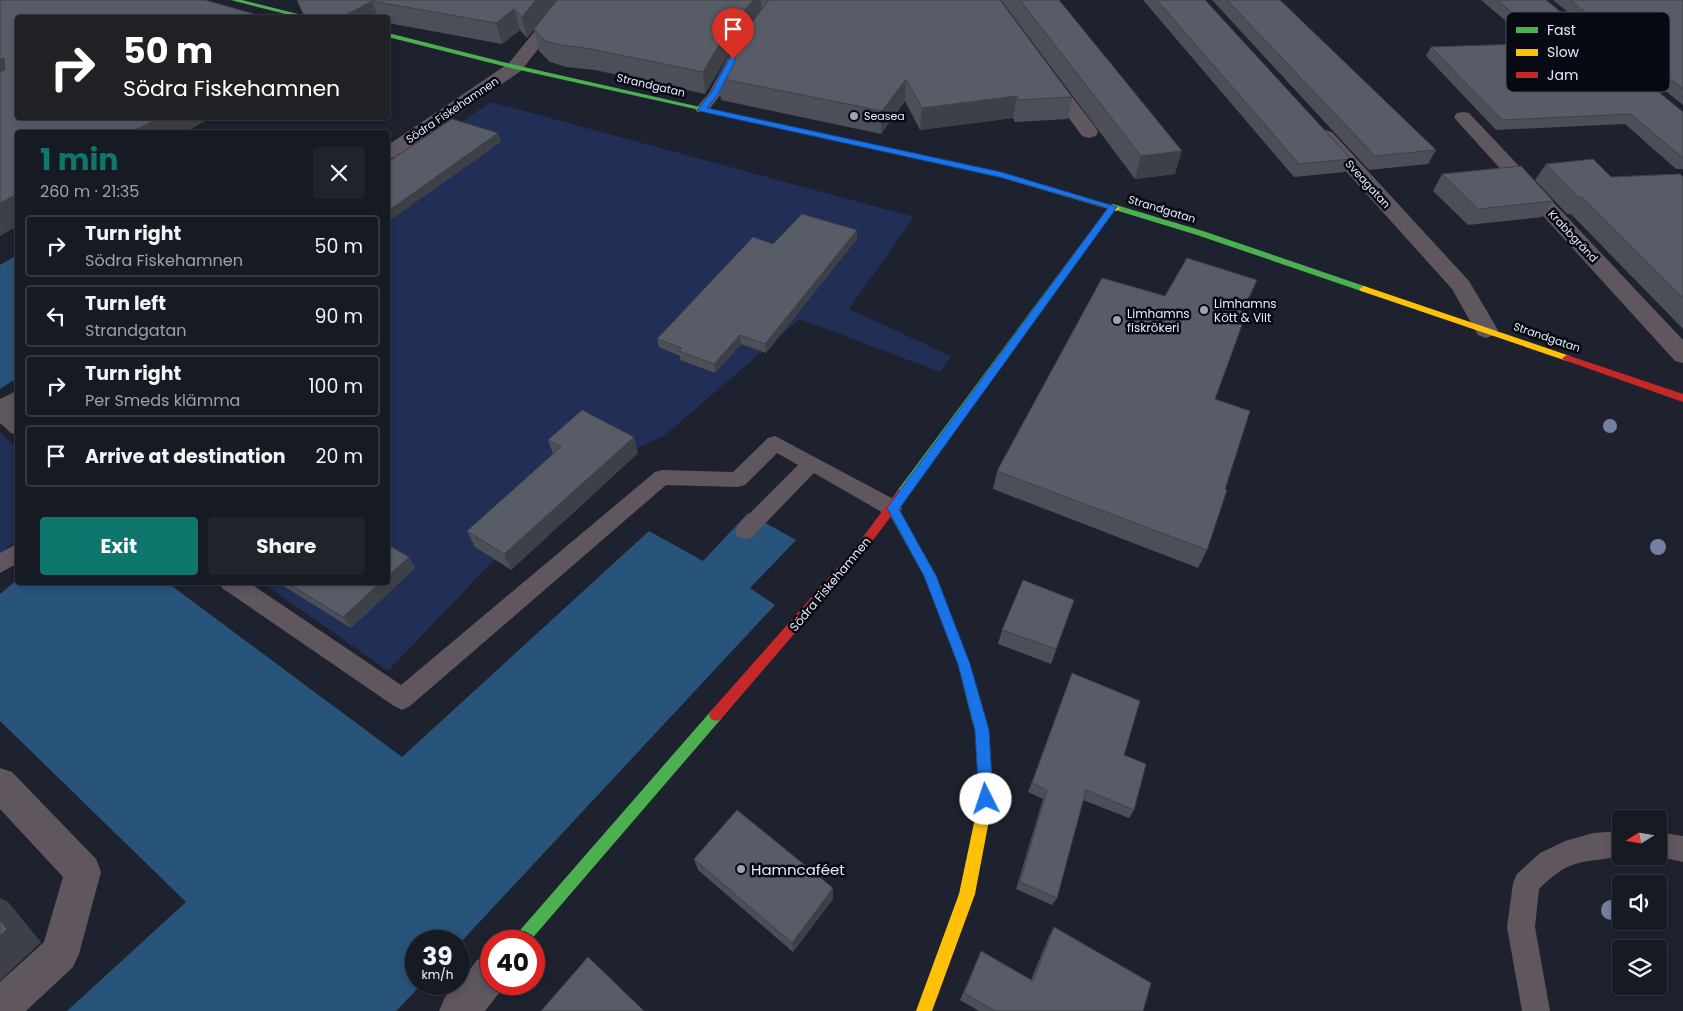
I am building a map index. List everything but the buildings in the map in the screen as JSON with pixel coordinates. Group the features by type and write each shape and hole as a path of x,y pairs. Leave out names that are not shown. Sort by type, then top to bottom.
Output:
{"street":[{"path":"234,0 298,15"},
{"name":"Södra Fiskehamnen","path":"390,152 515,67 568,0"},
{"name":"Strandgatan","path":"390,36 515,67 1001,174 1200,233 1683,398"},
{"path":"1038,62 1089,132"},
{"name":"Krabbgränd","path":"1463,117 1683,356"},
{"name":"Sveagatan","path":"1314,124 1461,286 1486,330"},
{"name":"Södra Fiskehamnen","path":"530,930 858,552 1113,207"},
{"path":"0,412 15,401"},
{"path":"892,508 930,576 964,664 982,730 986,799 967,894 924,1011"},
{"path":"0,784 83,872 60,954 0,1008"},
{"path":"459,1011 480,987"}],"lane":[{"path":"702,109 715,94 738,51"},
{"path":"0,412 15,425"},
{"path":"234,585 402,699 662,477 738,480 775,443 892,508"},
{"path":"745,531 812,463"},
{"path":"0,564 15,553"},
{"path":"1536,1011 1521,927 1526,883 1550,861 1580,850 1612,845"},
{"path":"1668,846 1683,849"}],"shaded area":[{"path":"491,102 914,217 849,309 951,356 940,372 800,319 665,435 569,481 388,671 266,585 390,585 390,170"},
{"path":"15,256 15,379 0,389 0,265"},
{"path":"0,433 15,446 15,542 0,554"},
{"path":"748,513 796,540 750,588 775,605 470,932 470,930 405,930 405,995 411,995 396,1011 67,1011 186,902 0,721 0,594 15,582 15,585 171,585 402,757 649,531 703,561"}],"traffic: fast":[{"path":"234,0 298,15"},
{"path":"390,36 515,67 776,125"},
{"path":"902,493 1113,207"},
{"path":"1116,208 1200,233 1364,289"},
{"path":"892,508 930,575 964,665 978,717"},
{"path":"530,930 716,715"}],"traffic: slow":[{"path":"776,125 1001,175 1116,208"},
{"path":"1364,289 1567,358"},
{"path":"924,1011 967,894 986,799 982,730 978,717"}],"traffic: jam":[{"path":"1567,358 1683,398"},
{"path":"716,715 858,552 902,493"}],"place":[{"name":"Seasea","path":"854,116"},
{"name":"Limhamns Kött & Vilt","path":"1204,310"},
{"name":"Limhamns fiskrökeri","path":"1117,320"},
{"name":"Hamncaféet","path":"741,869"}],"route":[{"path":"733,59 715,94 702,109 897,153 1001,174 1113,207 892,508 930,576 964,664 982,730 986,799"}]}
